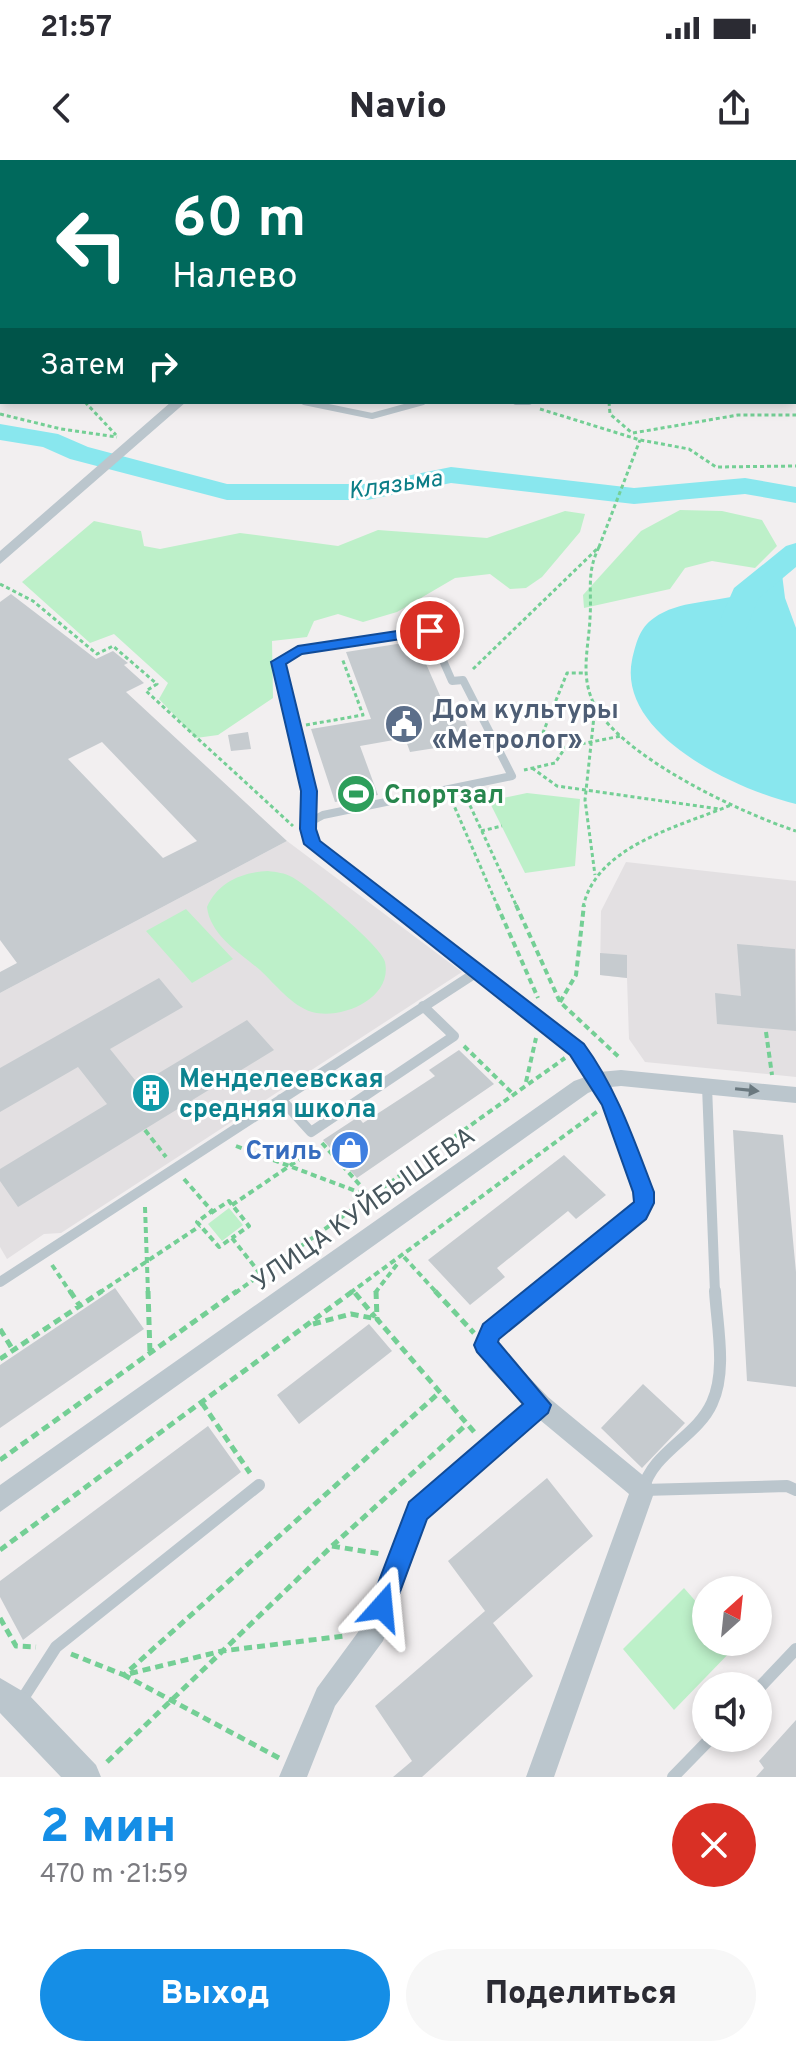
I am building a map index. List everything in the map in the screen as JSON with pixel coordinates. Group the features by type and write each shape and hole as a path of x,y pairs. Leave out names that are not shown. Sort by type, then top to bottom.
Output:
{"street":[{"path":"0,559 177,404"},
{"name":"УЛИЦА КУЙБЫШЕВА","path":"0,1500 581,1087 599,1080 642,1078 796,1095"},
{"path":"490,1352 540,1405 643,1490 540,1777"},
{"path":"295,1773 326,1697 374,1632 418,1511 540,1405"},
{"path":"9,1700 92,1772"}],"lane":[{"path":"314,404 372,416 416,404"},
{"path":"308,829 312,821 323,815 512,776 463,680 452,681 430,631 290,652 279,662 309,791 308,829 312,844 577,1050 599,1080 611,1105 644,1192 644,1203 639,1212 491,1331 490,1352"},
{"path":"0,1282 477,972"},
{"path":"281,1099 311,1132 454,1036 423,1006"},
{"path":"707,1086 719,1382 711,1406 647,1474 643,1490 787,1486 796,1490"},
{"path":"9,1700 56,1647 259,1485"},
{"path":"772,1674 796,1649"},
{"path":"673,1777 697,1752"}],"path":[{"path":"87,404 116,435 135,439"},
{"path":"531,404 640,440 689,449 716,467 796,466"},
{"path":"609,404 610,414 640,440"},
{"path":"0,414 61,429 135,439"},
{"path":"633,433 738,415 796,415"},
{"path":"595,875 586,791 595,707 585,673 590,611 585,579 608,533 640,440"},
{"path":"463,680 599,547"},
{"path":"0,584 33,601 97,654 113,646 157,684 146,691 312,844"},
{"path":"292,727 363,715 337,645"},
{"path":"540,740 567,673 585,673"},
{"path":"595,707 621,736 731,805 796,831"},
{"path":"561,748 621,736"},
{"path":"497,747 540,740 557,743 561,748 561,756 555,763 510,773"},
{"path":"532,768 557,786 721,809"},
{"path":"461,787 560,1002 625,1063"},
{"path":"447,790 540,1003 540,1020 526,1082"},
{"path":"560,1002 574,985 585,897 595,875 611,860 731,805"},
{"path":"481,831 502,826"},
{"path":"766,1032 774,1093"},
{"path":"454,1036 513,1093"},
{"path":"0,1460 262,1276 526,1082 577,1050"},
{"path":"0,1550 601,1109 611,1105"},
{"path":"145,1130 212,1211 200,1223"},
{"path":"311,1132 369,1196"},
{"path":"219,1140 369,1196"},
{"path":"232,1205 322,1143"},
{"path":"145,1189 150,1353"},
{"path":"0,1359 146,1262 229,1201 249,1226 220,1246"},
{"path":"200,1223 220,1246"},
{"path":"220,1246 232,1238 262,1276"},
{"path":"44,1253 80,1306"},
{"path":"377,1319 374,1294 403,1256"},
{"path":"403,1256 490,1352"},
{"path":"354,1292 489,1450"},
{"path":"311,1324 351,1314 377,1319"},
{"path":"0,1329 13,1350"},
{"path":"124,1675 440,1392"},
{"path":"202,1403 259,1485"},
{"path":"92,1772 332,1546 467,1424"},
{"path":"332,1546 399,1558"},
{"path":"0,1618 16,1646 56,1647 124,1675 172,1699 295,1773"},
{"path":"124,1675 222,1651 374,1632"}],"shaded area":[{"path":"287,841 462,972 61,1233 44,1234 7,1259 0,1247 0,993"},
{"path":"626,862 796,881 796,1077 645,1062 629,1039 627,978 600,975 601,911"}],"green space":[{"path":"680,510 722,511 762,520 777,546 755,568 712,561 685,568 670,589 584,608 583,595 641,531"},
{"path":"565,511 585,514 580,532 542,577 526,588 510,589 490,574 455,578 397,612 363,622 338,614 314,621 307,637 272,641 273,698 218,735 196,738 159,699 168,683 114,634 90,643 22,582 94,521 141,531 144,546 160,549 240,533 338,546 378,530 487,538"},
{"path":"527,793 580,799 575,866 525,873 489,801"},
{"path":"268,871 292,877 343,917 381,954 385,962 385,975 381,987 373,996 362,1004 337,1013 312,1012 291,1000 220,935 209,917 207,907 212,898 232,880"},
{"path":"186,909 233,959 192,983 146,931"},
{"path":"229,1208 243,1225 222,1241 208,1224"},
{"path":"684,1588 692,1597 692,1656 726,1656 711,1672 692,1672 692,1691 674,1710 623,1649"}],"water":[{"path":"781,566 785,598 796,628 796,804 743,786 686,755 662,735 643,712 632,687 633,654 649,622 674,608 747,592"}],"building":[{"path":"11,594 96,659 113,651 128,663 124,665 144,683 126,692 287,841 0,993 0,972 17,963 0,940 0,602","holes":["102,742 197,841 163,858 68,759"]},
{"name":"Дом культуры «Метролог»","path":"416,641 445,707 458,705 469,730 456,732 461,744 410,752 405,738 360,746 378,795 335,802 311,729 371,719 346,652"},
{"path":"248,732 251,749 231,751 228,735"},
{"path":"737,944 795,949 796,1031 717,1024 715,993 741,996"},
{"path":"600,953 627,955 627,978 600,975"},
{"name":"Менделеевская средняя школа","path":"159,978 183,1007 110,1049 139,1085 247,1020 274,1050 18,1207 0,1181 0,1169 107,1104 78,1067 0,1112 0,1068"},
{"path":"459,1050 494,1084 357,1178 323,1140 358,1117 363,1123 435,1076 429,1070"},
{"path":"733,1130 783,1135 796,1272 796,1387 747,1381"},
{"path":"564,1155 606,1195 576,1219 568,1211 497,1268 505,1277 470,1305 428,1260"},
{"path":"115,1288 144,1329 0,1428 0,1365"},
{"path":"369,1324 392,1351 299,1424 277,1395"},
{"path":"643,1384 685,1423 642,1468 601,1428"},
{"path":"208,1426 241,1472 23,1640 0,1597 0,1581"},
{"path":"547,1478 593,1536 493,1623 533,1676 422,1777 393,1777 412,1761 375,1706 485,1611 448,1561"},
{"path":"796,1720 796,1777 756,1777 764,1768 759,1761 767,1752 772,1752 772,1747"}],"waterway":[{"name":"Клязьма","path":"0,432 49,440 79,453 227,492 367,492 451,475 634,496 745,486 796,495"},
{"name":"Клязьма","path":"735,622 745,594 796,552"}],"place":[{"name":"Дом культуры «Метролог»","path":"404,724"},
{"name":"Спортзал","path":"356,794"},
{"name":"Менделеевская средняя школа","path":"151,1093"},
{"name":"Стиль","path":"350,1150"}],"route":[{"path":"382,1607 418,1511 540,1405 485,1345 491,1331 639,1212 644,1203 644,1192 611,1105 599,1080 577,1050 312,844 308,829 309,791 277,668 279,662 290,652 298,650 430,631"}]}
